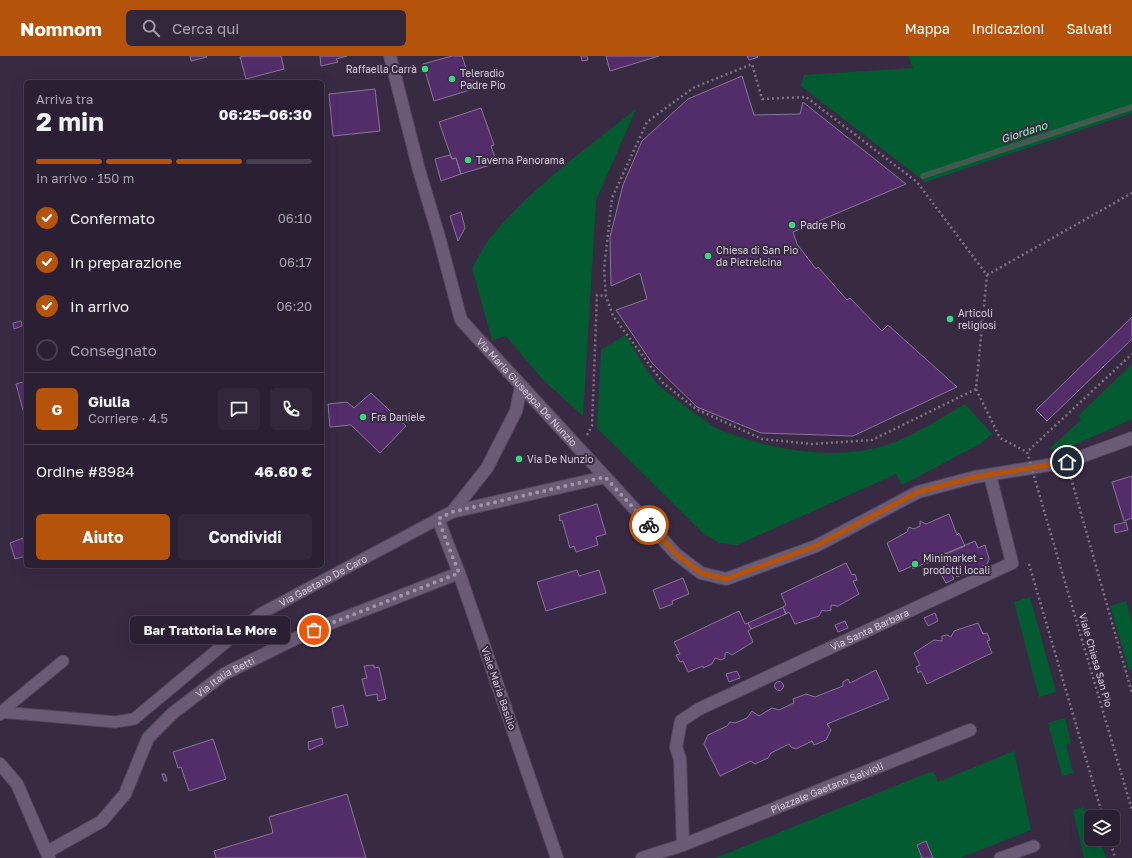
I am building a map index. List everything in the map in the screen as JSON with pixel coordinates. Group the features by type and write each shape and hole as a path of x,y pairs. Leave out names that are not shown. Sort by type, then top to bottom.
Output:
{"street":[{"name":"Via Maria Giuseppa De Nunzio","path":"390,56 432,218 439,237 461,320 676,554 701,573 726,579 816,546 918,492 975,477 1067,462 1132,438"},
{"path":"452,512 487,468 516,411 521,387"},
{"name":"Via Santa Barbara","path":"684,845 680,759 676,747 681,721 699,709 1012,563 990,475"},
{"path":"438,519 452,512 605,477"},
{"name":"Viale Maria Basilio","path":"438,519 459,573 557,858"},
{"name":"Via Italia Betti","path":"48,855 102,821 125,794 148,738 173,713 224,674 314,630 459,573"},
{"name":"Piazzale Gaetano Salvioli","path":"642,858 684,845 970,730"},
{"path":"0,764 17,784 48,855"}],"lane":[{"name":"Via Gaetano De Caro","path":"0,713 115,722 134,719 260,614 438,519"},
{"path":"0,713 63,661"},
{"path":"1000,858 1034,846"}],"path":[{"path":"976,389 872,440 812,444 762,439 696,410 663,383 613,316 606,296 604,269 612,198 647,122 693,88 752,64 762,100 806,97 917,182 987,275 976,389 1000,438 1027,452 1132,354"},
{"path":"987,275 1132,193"},
{"path":"576,446 587,435 592,426 597,295 606,296"},
{"name":"Viale Chiesa San Pio","path":"1027,452 1132,810"},
{"path":"1067,462 1132,693"},
{"path":"1028,557 1101,810"},
{"path":"1112,846 1115,858"}],"green space":[{"path":"908,56 1132,56 1132,113 925,182 801,86 804,75 913,68"},
{"path":"636,109 596,200 583,416 543,380 506,336 492,340 472,268 491,237 524,202 560,169"},
{"path":"625,335 652,377 673,397 699,417 720,430 762,444 807,452 830,453 852,452 874,448 895,442 913,434 965,404 992,434 980,444 902,485 896,474 737,545 719,543 704,534 597,428 601,350"},
{"path":"1132,364 1132,419 1063,450 1049,449 1081,420 1078,416"},
{"path":"1030,597 1056,692 1039,697 1014,602"},
{"path":"1126,601 1132,622 1132,669 1129,670 1110,606"},
{"path":"1065,718 1071,743 1066,745 1073,773 1062,776 1048,723"},
{"path":"1014,751 1031,830 960,858 715,858 933,771 938,782"},
{"path":"1084,807 1084,846 1103,846 1106,858 1084,858 1073,810"}],"building":[{"path":"190,56 206,56 207,57 191,61"},
{"path":"281,56 284,69 246,79 240,57"},
{"path":"320,56 347,56 336,59 338,62 321,66"},
{"name":"Teleradio Padre Pio","path":"452,56 462,56 467,71 474,69 480,87 434,101 423,64"},
{"path":"581,56 587,56 588,60 582,61"},
{"path":"606,56 659,56 610,71"},
{"path":"747,56 757,56 758,57 749,60"},
{"name":"Chiesa di San Pio da Pietrelcina","path":"742,76 754,115 800,114 803,102 906,184 793,232 797,244 816,269 818,267 847,300 850,298 882,331 888,325 957,387 853,436 761,433 697,407 652,363 616,310 647,299 640,273 611,286 610,237 623,185 642,141 688,99"},
{"path":"375,89 380,131 333,136 329,94"},
{"path":"481,108 494,145 491,146 497,163 461,174 456,158 452,159 439,122"},
{"path":"450,155 452,159 456,158 461,174 441,181 435,159"},
{"path":"461,212 465,228 458,241 450,216"},
{"path":"1132,317 1132,339 1047,421 1036,410"},
{"path":"21,321 22,326 14,329 13,323"},
{"path":"24,382 24,414 16,384"},
{"name":"Fra Daniele","path":"371,393 406,426 380,453 351,425 330,427 328,404 347,402 354,408"},
{"path":"1132,476 1132,518 1124,521 1112,482"},
{"path":"597,504 606,534 596,537 598,545 576,552 574,546 570,548 562,520 560,521 559,515"},
{"path":"949,514 957,535 959,533 965,546 936,558 933,563 925,563 913,569 912,566 899,572 887,543 907,532 909,527 914,529 920,526 920,521 926,524"},
{"path":"1126,522 1128,530 1115,533 1114,525"},
{"path":"23,538 24,557 15,559 10,543"},
{"path":"975,541 978,548 985,545 989,559 987,564 957,577 948,568 942,555"},
{"path":"846,563 852,575 855,574 857,580 853,581 859,594 838,606 831,605 831,610 822,610 819,616 795,624 789,612 786,614 783,607 786,605 781,594"},
{"path":"577,570 579,576 599,570 606,593 546,611 537,582"},
{"path":"950,572 954,579 946,583 942,576"},
{"path":"683,578 689,594 672,601 673,604 660,609 653,590"},
{"path":"783,607 786,614 751,629 748,623"},
{"path":"739,611 745,624 748,623 751,629 748,631 753,642 732,655 727,652 725,653 725,658 721,660 715,658 712,664 688,672 683,661 680,662 676,655 680,654 674,642"},
{"path":"935,613 938,621 928,626 924,618"},
{"path":"845,621 848,628 838,632 835,625"},
{"path":"978,623 983,634 987,633 990,640 987,641 992,653 927,684 921,671 918,673 916,667 920,665 914,653 934,640 942,641 942,636 947,635 951,637 954,631"},
{"path":"374,665 374,668 379,667 386,699 378,701 377,694 366,696 362,679 367,678 364,666"},
{"path":"876,670 889,699 827,724 831,730 826,740 814,745 812,741 796,749 791,747 789,744 771,753 768,758 755,764 751,761 720,776 704,744 708,735 727,726 730,722 735,723 747,718 752,711 759,716 772,708 779,710 794,703 793,699 806,694 815,697 843,686 843,682 848,679 850,683"},
{"path":"737,671 740,678 729,682 726,674"},
{"path":"777,682 781,682 783,686 781,690 777,690 775,688 775,684"},
{"path":"343,705 348,725 336,728 332,708"},
{"path":"322,738 323,744 309,750 308,742"},
{"path":"213,739 226,779 189,791 181,767 178,768 173,752"},
{"path":"162,774 165,774 167,781 164,781"},
{"path":"347,794 366,858 216,858 214,851 273,833 269,817"},
{"path":"926,841 933,858 922,858 917,845"}],"waterway":[{"name":"Giordano","path":"923,176 1132,107"}],"way so far":[{"path":"314,630 459,573 438,519 452,512 605,477 649,525"}],"place":[{"name":"Raffaella Carrà","path":"425,69"},
{"name":"Teleradio Padre Pio","path":"452,79"},
{"name":"Taverna Panorama","path":"468,160"},
{"name":"Padre Pio","path":"792,225"},
{"name":"Chiesa di San Pio da Pietrelcina","path":"708,256"},
{"name":"Articoli religiosi","path":"950,319"},
{"name":"Fra Daniele","path":"363,417"},
{"name":"Via De Nunzio","path":"519,459"},
{"name":"Minimarket - prodotti locali","path":"915,564"},
{"name":"Bar Trattoria Le More","path":"314,630"}],"route":[{"path":"649,525 676,554 701,573 726,579 816,546 918,492 975,477 1067,462"}]}
